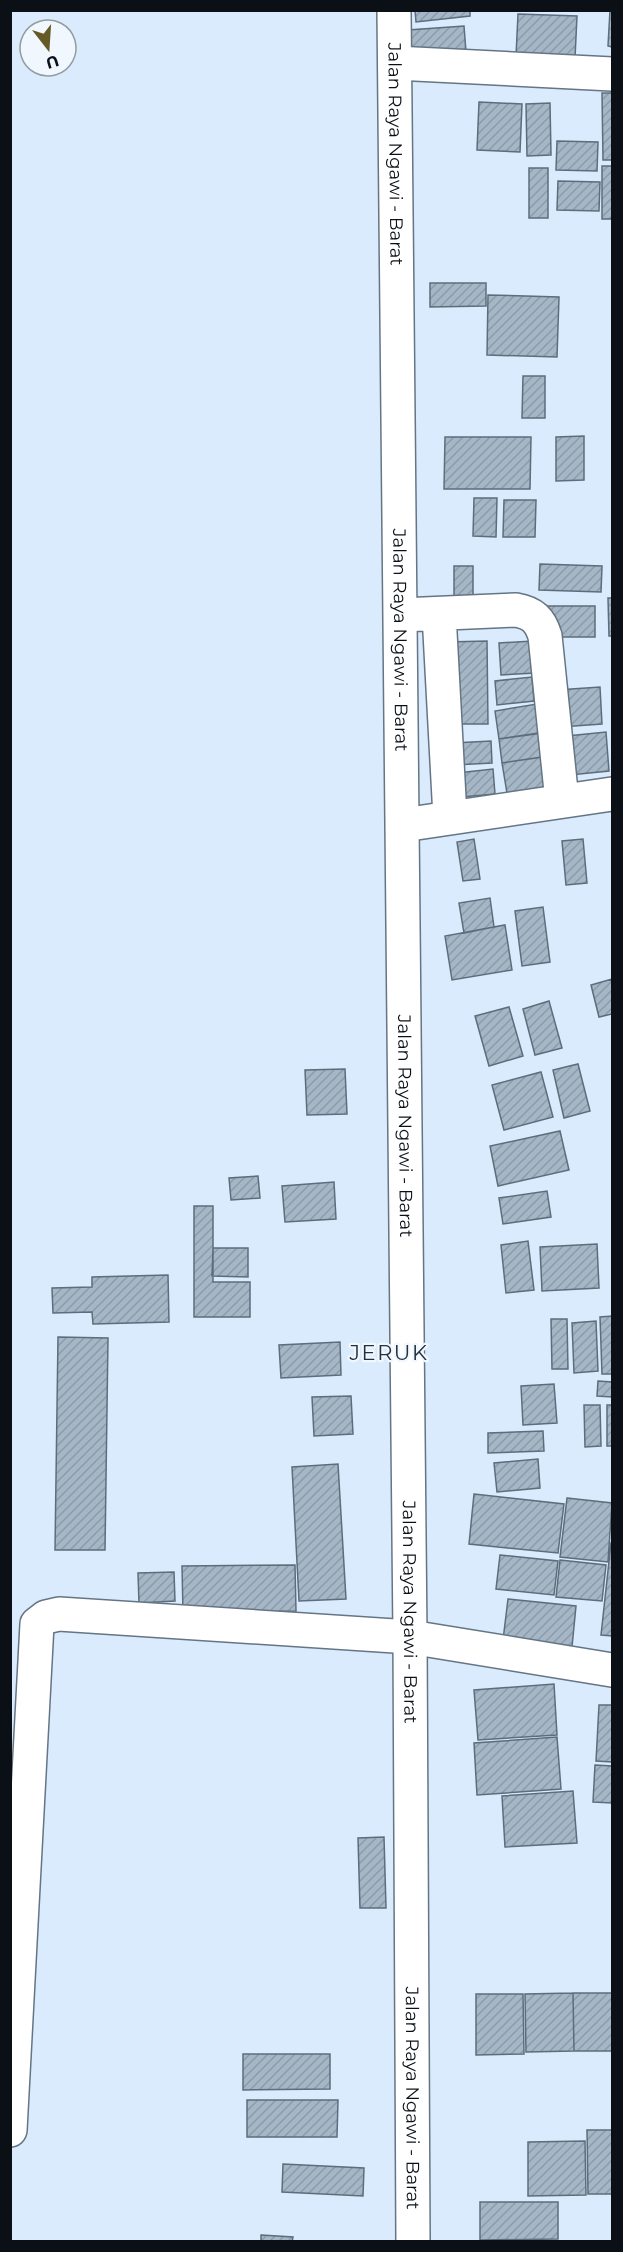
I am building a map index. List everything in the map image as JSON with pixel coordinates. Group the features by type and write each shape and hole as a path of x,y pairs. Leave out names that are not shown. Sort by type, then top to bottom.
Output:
{"main road":[{"name":"Jalan Raya Ngawi - Barat","path":"394,10 428,821 410,1637 413,2241"},
{"path":"395,63 612,74"},
{"path":"562,801 542,624 535,616 516,610 420,615 428,821 612,794"},
{"path":"10,2130 37,1624 46,1617 59,1614 410,1637 612,1670"}],"building":[{"path":"415,10 470,10 470,16 416,22"},
{"path":"610,10 612,10 612,47 608,46"},
{"path":"518,14 577,16 575,58 516,56"},
{"path":"464,26 466,52 410,57 408,30"},
{"path":"602,93 612,93 612,160 603,160"},
{"path":"479,102 522,104 520,152 477,150"},
{"path":"550,103 551,155 527,156 526,104"},
{"path":"557,141 598,142 597,171 556,170"},
{"path":"602,166 612,166 612,219 602,219"},
{"path":"529,168 548,168 548,218 529,218"},
{"path":"558,181 600,182 599,211 557,210"},
{"path":"430,283 486,283 486,306 430,307"},
{"path":"488,295 559,297 557,357 487,355"},
{"path":"523,376 545,376 545,418 522,418"},
{"path":"584,436 584,480 556,481 556,437"},
{"path":"445,437 531,437 530,489 444,489"},
{"path":"474,498 497,498 496,537 473,536"},
{"path":"504,500 536,500 535,537 503,537"},
{"path":"540,564 602,566 601,592 539,590"},
{"path":"454,566 473,566 473,611 454,611"},
{"path":"608,598 612,598 612,636 609,636"},
{"path":"548,606 595,606 595,637 548,637"},
{"path":"487,641 488,724 449,724 447,642"},
{"path":"533,641 535,673 501,675 499,643"},
{"path":"532,677 534,701 497,705 495,681"},
{"path":"600,687 602,724 560,727 557,690"},
{"path":"537,704 542,733 499,739 495,711"},
{"path":"545,732 549,756 502,763 499,739"},
{"path":"606,732 609,771 570,775 567,736"},
{"path":"491,741 492,763 454,765 453,743"},
{"path":"549,756 553,786 507,793 502,763"},
{"path":"493,769 495,794 450,798 448,774"},
{"path":"474,839 480,879 463,881 457,842"},
{"path":"583,839 587,883 566,885 562,841"},
{"path":"490,898 494,927 464,933 459,903"},
{"path":"543,907 550,962 522,966 515,911"},
{"path":"505,925 512,970 452,980 445,936"},
{"path":"612,979 612,1014 599,1017 591,985"},
{"path":"549,1001 562,1048 535,1055 523,1009"},
{"path":"509,1007 523,1056 489,1066 475,1016"},
{"path":"578,1064 590,1111 564,1118 553,1070"},
{"path":"345,1069 347,1114 307,1115 305,1070"},
{"path":"541,1072 553,1117 504,1130 492,1085"},
{"path":"560,1131 569,1170 498,1186 490,1146"},
{"path":"258,1176 260,1198 231,1200 229,1178"},
{"path":"334,1182 336,1219 285,1222 282,1186"},
{"path":"547,1191 551,1217 503,1224 499,1198"},
{"path":"194,1206 213,1206 213,1282 250,1282 250,1317 194,1317"},
{"path":"528,1241 534,1290 506,1293 501,1245"},
{"path":"597,1244 599,1288 542,1291 540,1247"},
{"path":"213,1248 248,1248 248,1277 212,1276"},
{"path":"168,1275 169,1322 93,1324 92,1312 53,1313 52,1288 92,1287 92,1277"},
{"path":"612,1316 612,1374 602,1374 600,1317"},
{"path":"551,1319 567,1319 568,1369 552,1369"},
{"path":"596,1321 598,1371 574,1373 572,1323"},
{"path":"58,1337 108,1338 105,1550 55,1550"},
{"path":"340,1342 341,1375 281,1378 279,1345"},
{"path":"598,1381 612,1382 612,1397 597,1396"},
{"path":"554,1384 557,1423 523,1425 521,1386"},
{"path":"351,1396 353,1434 314,1436 312,1397"},
{"path":"584,1405 600,1405 601,1446 585,1447"},
{"path":"607,1405 612,1405 612,1446 607,1446"},
{"path":"543,1431 544,1451 488,1453 488,1433"},
{"path":"538,1459 540,1488 497,1492 494,1463"},
{"path":"338,1464 346,1599 299,1601 292,1467"},
{"path":"474,1494 564,1504 558,1553 469,1544"},
{"path":"567,1498 612,1503 608,1562 560,1557"},
{"path":"612,1543 612,1636 601,1635"},
{"path":"500,1555 558,1561 554,1595 496,1589"},
{"path":"560,1560 606,1565 602,1601 556,1597"},
{"path":"295,1565 296,1611 183,1613 182,1566"},
{"path":"174,1572 175,1601 139,1603 138,1573"},
{"path":"508,1599 576,1606 572,1647 503,1640"},
{"path":"554,1684 557,1735 478,1740 474,1690"},
{"path":"599,1705 612,1705 612,1762 596,1761"},
{"path":"557,1737 561,1789 477,1795 474,1743"},
{"path":"595,1765 612,1766 612,1803 593,1802"},
{"path":"573,1791 577,1843 505,1847 502,1796"},
{"path":"384,1837 386,1908 360,1908 358,1838"},
{"path":"573,1993 612,1993 612,2051 574,2051"},
{"path":"573,1993 574,2051 526,2052 525,1994"},
{"path":"476,1994 523,1994 524,2054 476,2055"},
{"path":"243,2054 330,2054 330,2089 243,2090"},
{"path":"247,2100 338,2100 337,2137 247,2137"},
{"path":"587,2130 612,2130 612,2194 588,2194"},
{"path":"585,2141 586,2195 528,2196 528,2142"},
{"path":"283,2164 364,2168 363,2196 282,2192"},
{"path":"480,2202 558,2202 558,2239 480,2240"},
{"path":"261,2235 293,2237 292,2242 261,2242"}],"district":[{"name":"JERUK","path":"389,1353"}]}
